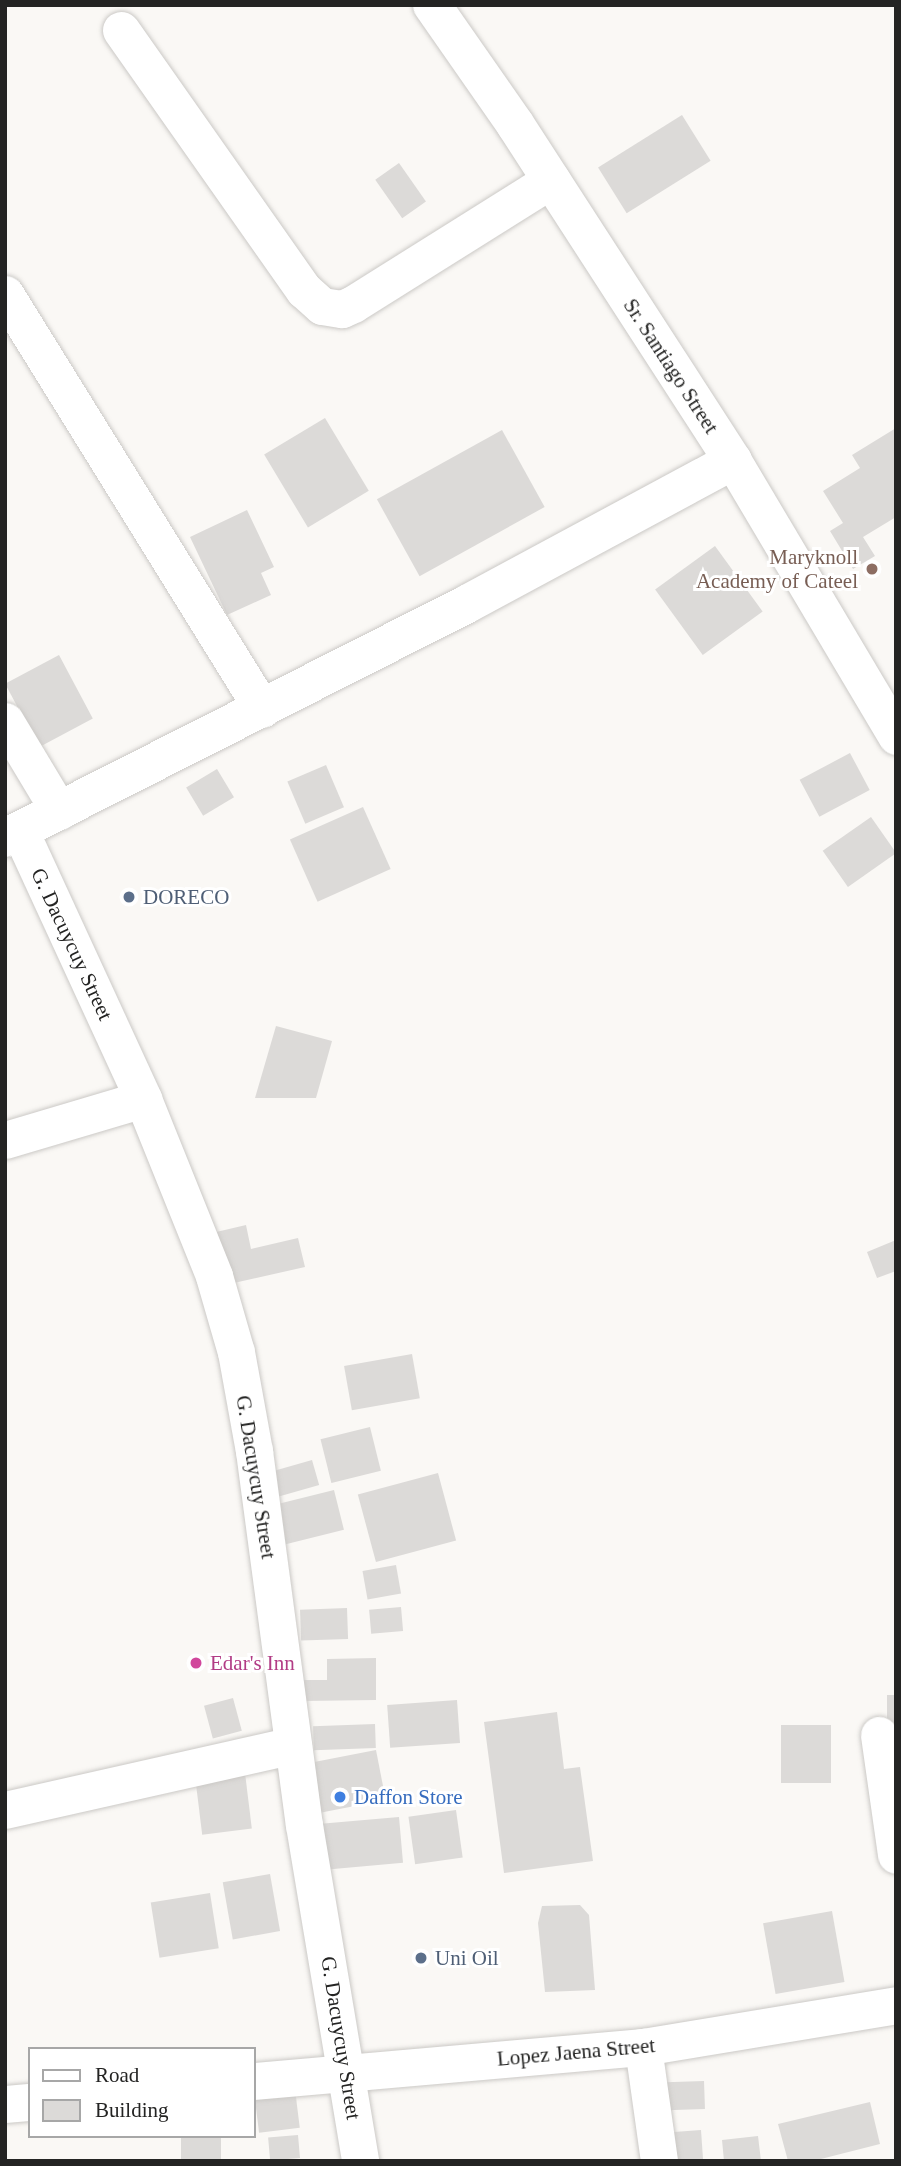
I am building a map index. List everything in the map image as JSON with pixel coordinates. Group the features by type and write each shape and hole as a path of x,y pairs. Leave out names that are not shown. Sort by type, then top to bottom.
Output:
{"street":[{"name":"Sr. Santiago Street","path":"432,5 551,180 733,461 896,736"},
{"path":"121,30 304,290 322,306 342,309 353,304 551,180"},
{"path":"5,294 262,709"},
{"path":"12,834 262,709 733,461"},
{"path":"5,721 59,811"},
{"name":"G. Dacuycuy Street","path":"12,834 143,1100 214,1276 236,1352 293,1745 348,2072 360,2161"},
{"path":"5,1140 143,1100"},
{"path":"880,1735 896,1855"},
{"path":"5,1810 293,1745"},
{"name":"Lopez Jaena Street","path":"256,2081 643,2047 896,2004"},
{"path":"643,2047 659,2161"},
{"path":"5,2104 28,2102"}],"building":[{"path":"682,115 711,161 627,213 598,167"},
{"path":"399,163 426,202 402,218 375,180"},
{"path":"325,418 369,491 308,527 264,455"},
{"path":"896,428 896,517 863,537 875,556 853,569 830,531 843,523 823,491 860,468 852,455"},
{"path":"502,430 545,507 420,576 377,499"},
{"path":"247,510 274,567 261,573 271,595 227,615 190,537"},
{"path":"715,546 763,612 703,655 655,589"},
{"path":"59,655 93,719 39,747 5,684"},
{"path":"850,753 870,790 819,817 800,780"},
{"path":"326,765 344,807 305,824 287,781"},
{"path":"217,769 234,797 203,816 186,788"},
{"path":"363,807 391,869 318,902 290,840"},
{"path":"871,817 896,853 848,887 823,851"},
{"path":"276,1026 332,1041 316,1098 255,1098"},
{"path":"246,1225 251,1249 298,1238 305,1267 225,1285 212,1233"},
{"path":"896,1240 896,1271 877,1278 867,1252"},
{"path":"412,1354 420,1398 352,1410 344,1366"},
{"path":"370,1427 381,1471 331,1483 321,1439"},
{"path":"312,1460 319,1485 270,1499 263,1474"},
{"path":"438,1473 456,1541 376,1562 358,1494"},
{"path":"334,1490 344,1530 284,1545 274,1505"},
{"path":"396,1565 401,1594 368,1599 363,1571"},
{"path":"401,1607 403,1631 371,1634 369,1610"},
{"path":"347,1608 348,1639 301,1641 300,1610"},
{"path":"376,1658 376,1700 303,1701 303,1680 327,1680 327,1659"},
{"path":"887,1695 896,1695 896,1736 887,1736"},
{"path":"233,1698 242,1731 213,1739 204,1706"},
{"path":"457,1700 460,1743 390,1748 387,1705"},
{"path":"557,1712 564,1769 580,1767 593,1861 504,1873 484,1722"},
{"path":"375,1724 376,1748 314,1750 313,1726"},
{"path":"781,1725 831,1725 831,1783 781,1783"},
{"path":"376,1750 386,1800 311,1815 301,1765"},
{"path":"245,1773 252,1829 202,1835 195,1779"},
{"path":"456,1810 463,1858 415,1864 408,1817"},
{"path":"399,1817 403,1863 322,1870 318,1824"},
{"path":"270,1874 280,1931 233,1939 223,1882"},
{"path":"210,1893 219,1948 159,1958 151,1902"},
{"path":"580,1905 589,1915 595,1990 545,1992 538,1923 542,1906"},
{"path":"832,1911 845,1982 776,1994 763,1923"},
{"path":"704,2081 705,2109 659,2111 658,2083"},
{"path":"295,2089 300,2128 259,2133 256,2094"},
{"path":"870,2102 880,2144 813,2161 788,2161 778,2124"},
{"path":"701,2130 703,2161 676,2161 674,2132"},
{"path":"298,2135 300,2158 270,2161 268,2138"},
{"path":"758,2136 761,2161 724,2161 722,2140"},
{"path":"181,2138 221,2138 221,2161 181,2161"}],"place":[{"name":"Maryknoll Academy of Cateel","path":"872,569"},
{"name":"DORECO","path":"129,897"},
{"name":"Edar's Inn","path":"196,1663"},
{"name":"Daffon Store","path":"340,1797"},
{"name":"Uni Oil","path":"421,1958"}]}
